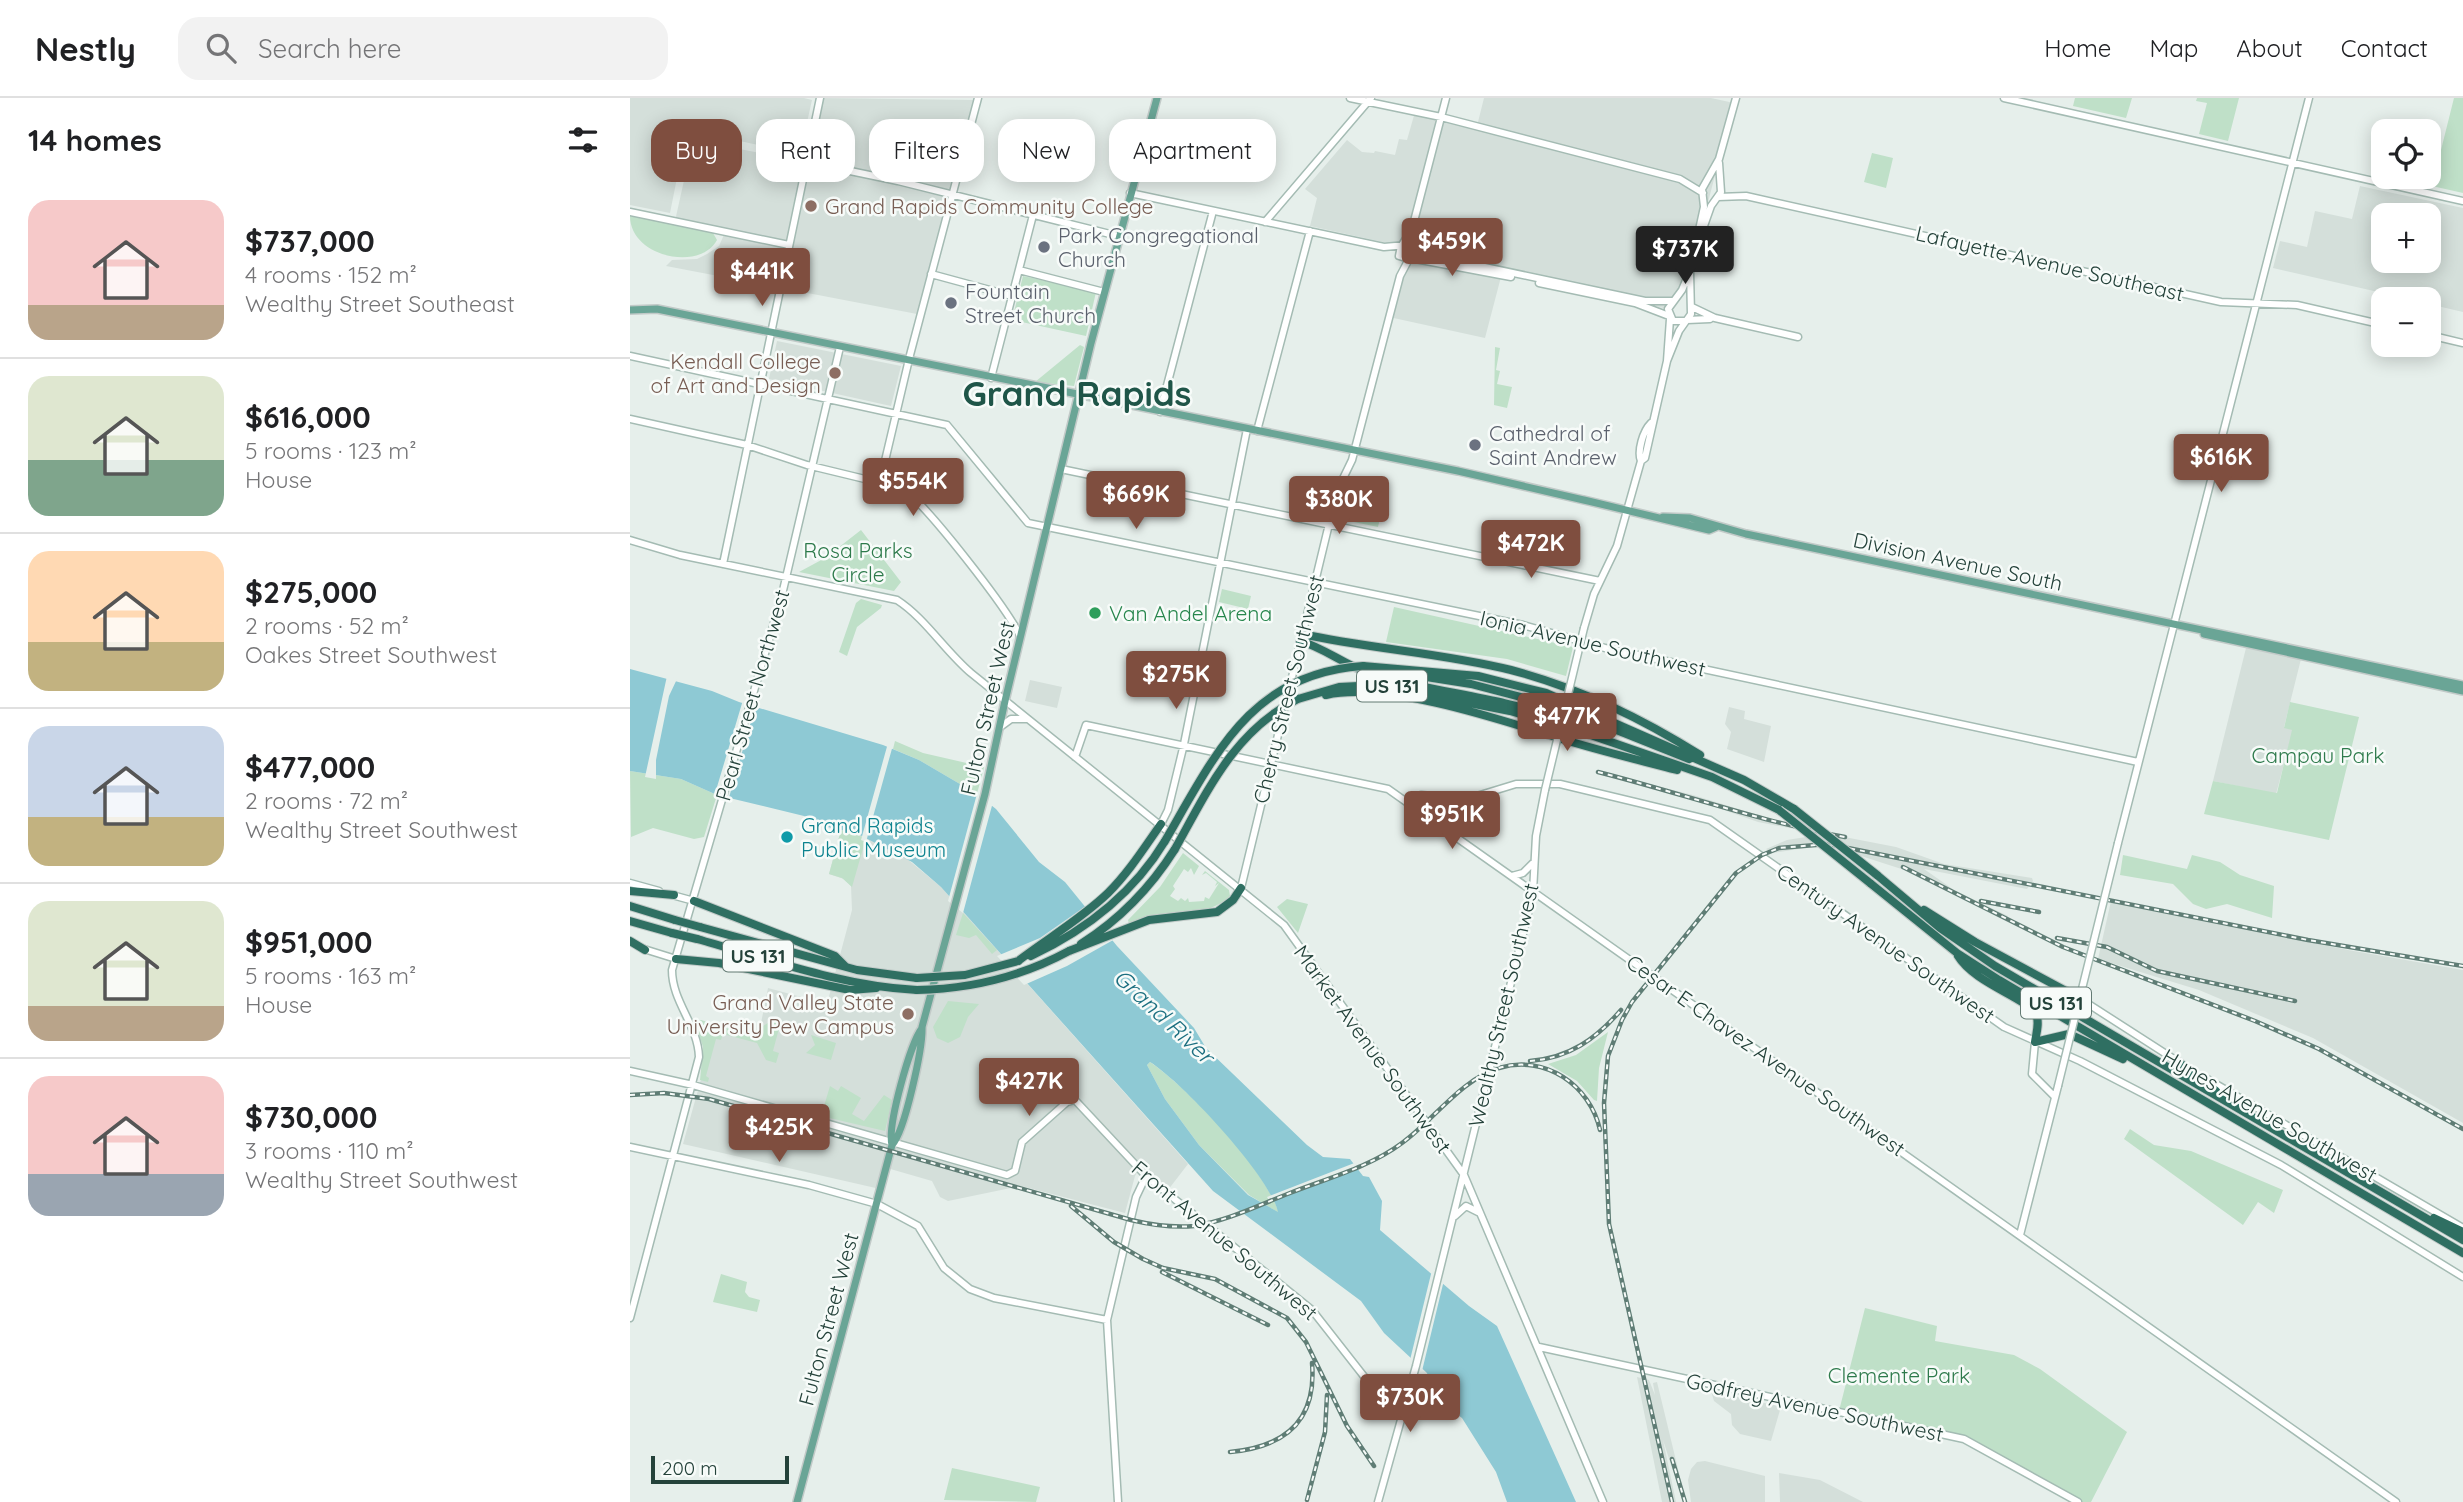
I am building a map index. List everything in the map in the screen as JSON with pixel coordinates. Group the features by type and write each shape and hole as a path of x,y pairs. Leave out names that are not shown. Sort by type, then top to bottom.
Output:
{"highway":[{"path":"1301,637 1370,673 1515,705 1555,718 1582,732"},
{"path":"1301,637 1481,664 1538,678 1607,706 1723,770"},
{"path":"1363,666 1471,684 1564,709 1674,755 1712,765"},
{"name":"US 131","path":"630,906 700,927 824,957 842,965 917,978 965,975 1018,961 1066,938 1103,913 1136,881 1165,841 1215,753 1254,709 1273,695 1309,677 1363,666 1467,674 1513,683 1564,700 1723,770 1794,809 1956,953 2463,1253"},
{"name":"US 131","path":"630,921 836,978 885,988 917,990 994,981 1038,967 1069,951 1111,922 1145,890 1175,849 1233,751 1264,720 1298,699 1332,688 1370,684 1394,686 1485,706 1582,732 1729,785 1779,810 1873,879 1901,895 1979,957 2463,1240"},
{"path":"1298,699 1339,693 1380,694 1481,715 1729,785"},
{"path":"1018,961 1095,904 1131,868 1161,824"},
{"path":"1069,951 1149,920 1211,914 1233,900 1241,888"},
{"path":"630,891 674,895"},
{"path":"1901,895 2012,963 2079,998"},
{"path":"694,901 824,957"},
{"path":"630,943 645,950"},
{"path":"1956,953 1965,967 1978,977 2034,1012 2038,1023 2035,1042 2062,1034 2073,1035 2170,1081"},
{"path":"676,959 719,963 834,987 860,990 885,988"},
{"path":"2176,1060 2246,1114"},
{"path":"2397,1202 2463,1230"}],"main road":[{"name":"Fulton Street West","path":"797,1502 892,1144 898,1138 923,1041 922,1027 985,794 1020,636 1104,292 1157,98"},
{"name":"Division Avenue South","path":"630,310 657,309 1663,517 1690,518 1716,527 2463,685"},
{"name":"Division Avenue South","path":"2193,630 2215,638 2463,691"}],"street":[{"path":"816,119 820,98"},
{"path":"880,482 951,194 978,98"},
{"path":"1350,98 1369,100 1680,178 1719,185 1746,196"},
{"path":"1400,276 1409,259 1412,229 1446,98"},
{"path":"1698,242 1704,207 1703,193 1719,159 1736,98"},
{"path":"2004,98 2463,201"},
{"path":"2020,1236 2172,625 2309,98"},
{"path":"1265,222 1369,100"},
{"path":"1667,361 1672,301 1682,290 1710,206 1717,198 1719,159"},
{"path":"855,173 1118,236"},
{"path":"1680,178 1703,193"},
{"path":"723,564 803,182"},
{"path":"1130,193 1384,247 1412,247 1424,254 1645,301 1681,299 1715,318 1798,337"},
{"name":"Lafayette Avenue Southeast","path":"1703,193 1709,199 1746,196 2221,302 2297,305 2371,322"},
{"path":"1160,412 1213,211"},
{"path":"630,212 789,245"},
{"path":"991,378 1033,215"},
{"path":"1400,276 1401,246 1412,229"},
{"path":"1256,431 1310,231"},
{"path":"1384,247 1399,257 1445,263 1623,300 1669,316 1676,322 1715,318"},
{"path":"1019,270 1104,292"},
{"path":"1667,361 1679,331 1687,320 1690,306 1690,271"},
{"path":"931,274 1012,296"},
{"name":"Cherry Street Southwest","path":"1241,888 1337,491 1354,451 1400,276"},
{"path":"2441,338 2463,343"},
{"name":"Pearl Street Northwest","path":"630,1318 699,1057 698,1044 675,992 672,970 787,576 840,347"},
{"name":"Ionia Avenue Southwest","path":"630,356 947,425 1023,521 1523,625 1602,647 2138,762"},
{"name":"Wealthy Street Southwest","path":"1378,1502 1416,1366 1533,892 1534,862 1545,790 1584,628 1600,581 1617,546 1641,461 1639,456 1642,443 1651,423 1667,361"},
{"path":"630,419 747,445 812,467 902,488 914,498 1020,636"},
{"path":"1161,824 1168,810 1184,744 1247,429"},
{"path":"1061,469 1600,581"},
{"name":"Market Avenue Southwest","path":"630,540 723,564 897,600 916,615 950,655 1284,925 1464,1175 1603,1502"},
{"path":"1000,727 1011,719 1029,719"},
{"name":"Cesar E Chavez Avenue Southwest","path":"1076,757 1086,725 1378,785 1410,804 2396,1502"},
{"name":"Century Avenue Southwest","path":"1410,804 1420,795 1467,799 1508,785 1555,784 1689,814 1720,826 1996,1022 2080,1061 2281,1165 2463,1277"},
{"path":"1512,876 1527,871 1534,862"},
{"path":"630,883 694,901"},
{"path":"645,950 676,959"},
{"name":"Hynes Avenue Southwest","path":"2079,998 2176,1060 2463,1230"},
{"path":"2035,1042 2032,1074 2055,1097"},
{"path":"630,1071 693,1085 892,1144"},
{"name":"Front Avenue Southwest","path":"892,1144 1012,1175 1022,1142 1072,1100 1146,1176 1312,1310 1388,1406 1402,1412"},
{"path":"630,1147 809,1185 877,1204 918,1226 955,1280 988,1297 1107,1320"},
{"path":"1118,1502 1107,1320 1137,1195 1146,1176"},
{"path":"1452,1222 1466,1206 1481,1214"},
{"name":"Godfrey Avenue Southwest","path":"1539,1347 1964,1439 2078,1502"}],"shaded area":[{"path":"630,98 812,100 808,119 756,119 756,145 742,141 742,119 651,119 651,182 676,182 670,213 630,205"},
{"name":"Grand Rapids Community College","path":"820,98 974,100 969,119 869,119 869,182 952,182 917,314 666,266 672,260 697,259 719,246 724,232 675,221 684,182 742,182 742,149 756,152 756,182 855,182 855,119 816,119"},
{"path":"1484,98 1711,98 1734,103 1690,271 1668,309 1502,273 1485,338 1389,317 1405,259 1412,253 1410,248 1310,226 1317,198 1305,189 1347,140 1362,152 1375,151 1395,155 1399,139 1407,140 1415,112 1477,126"},
{"path":"2360,186 2440,203 2371,203 2371,273 2441,273 2441,203 2463,208 2463,312 2441,307 2441,287 2371,287 2371,290 2273,268 2280,241 2307,247 2315,211 2352,219"},
{"name":"Kendall College of Art and Design","path":"777,341 901,366 891,406 769,379"},
{"path":"2246,648 2301,659 2284,727 2293,730 2276,794 2213,781"},
{"path":"1030,680 1062,687 1057,708 1025,701"},
{"path":"1729,707 1745,711 1744,719 1771,726 1764,762 1727,749 1731,732 1725,724"},
{"path":"1597,771 1693,795 1787,824 1795,829 1758,822 1681,795 1596,773"},
{"name":"Grand Valley State University Pew Campus","path":"841,830 856,833 906,858 941,887 1188,1164 1168,1190 1141,1166 1135,1176 1125,1213 1021,1186 948,1201 940,1197 932,1181 887,1168 880,1189 683,1144 708,1054 701,1024 746,1036 760,1028 768,988 827,1004 852,910 851,886 844,879 829,874"},
{"path":"1834,835 1896,847 1944,864 2032,878 2033,881 2027,889 1924,869 1954,890 2008,916 2005,920 1920,875 1858,855"},
{"path":"1806,837 1816,846 1773,853 1766,849 1787,840"},
{"path":"2111,901 2348,950 2463,970 2463,1123 2313,1038 2199,990 2098,959"},
{"path":"1637,1377 1649,1380 1655,1395 1653,1383 1657,1382 1686,1502 1683,1502 1663,1440 1676,1502 1662,1502"},
{"path":"1711,1391 1778,1406 1780,1410 1771,1441 1740,1434 1732,1425 1731,1414 1714,1401"},
{"path":"1705,1461 1765,1476 1765,1502 1691,1502 1688,1480 1691,1469 1697,1462"},
{"path":"1779,1473 1820,1480 1863,1502 1780,1502"}],"green space":[{"path":"2075,98 2132,98 2126,118 2073,106"},
{"path":"2197,98 2239,98 2228,141 2199,134 2207,103 2196,101"},
{"path":"2454,98 2463,98 2463,193 2441,188 2441,150"},
{"path":"1872,153 1893,158 1886,188 1864,182"},
{"path":"630,216 713,233 717,240 708,250 696,256 667,255 641,242 633,230"},
{"path":"1023,276 1096,292 1086,336 1012,320"},
{"path":"1080,345 1084,347 1074,386 1035,382"},
{"path":"1495,347 1500,348 1496,370 1500,371 1497,384 1512,387 1507,408 1494,405"},
{"path":"1353,503 1382,509 1378,527 1349,521"},
{"name":"Rosa Parks Circle","path":"861,530 901,582 894,591 799,572 825,558"},
{"path":"1222,589 1251,596 1248,609 1219,602"},
{"path":"861,599 882,605 857,627 847,656 839,652 856,603"},
{"path":"1394,607 1573,647 1566,676 1507,659 1386,642"},
{"name":"Campau Park","path":"2290,702 2359,717 2329,840 2204,814 2213,781 2277,793 2292,730 2284,728"},
{"path":"895,741 923,753 984,767 977,794 919,760 893,749"},
{"path":"630,771 681,779 717,795 704,837 694,839 653,828 631,837"},
{"path":"841,830 866,838 852,887 842,878 829,874"},
{"path":"1183,853 1199,866 1194,875 1191,868 1188,872 1184,869 1170,896 1178,901 1188,898 1189,902 1204,901 1205,897 1209,899 1219,883 1215,886 1217,882 1206,873 1202,875 1205,871 1229,890 1230,896 1221,903 1197,912 1129,924 1128,920 1160,887"},
{"path":"2123,855 2187,869 2192,855 2220,862 2240,875 2274,886 2272,918 2227,904 2206,909 2193,904 2173,884 2120,875"},
{"path":"1287,899 1308,904 1298,933 1277,907"},
{"path":"963,913 997,950 992,954 976,935 969,938 956,935"},
{"path":"948,1001 979,1004 968,1017 960,1037 948,1043 937,1038 933,1027"},
{"path":"774,1019 781,1021 773,1051 779,1053 776,1063 766,1060 757,1043 723,1034 721,1040 716,1039 706,1076 709,1078 708,1082 700,1080 703,1047 695,1022 701,1020 749,1035"},
{"path":"1608,1032 1599,1068 1597,1101 1577,1081 1548,1064 1576,1055"},
{"path":"811,1035 836,1043 831,1060 806,1053 815,1045"},
{"path":"1150,1062 1185,1091 1242,1152 1271,1194 1279,1213 1249,1195 1199,1145 1165,1099 1147,1065"},
{"path":"830,1086 838,1091 841,1086 861,1098 852,1114 864,1121 884,1095 892,1100 885,1131 821,1116"},
{"path":"2130,1129 2154,1145 2191,1151 2283,1190 2274,1213 2258,1202 2243,1225 2124,1139"},
{"path":"721,1274 747,1282 745,1292 749,1297 760,1300 757,1312 713,1302"},
{"name":"Clemente Park","path":"1865,1308 1937,1326 1935,1341 2014,1355 2040,1369 2127,1432 2091,1502 2078,1502 1973,1442 1839,1411"},
{"path":"952,1468 1040,1487 1036,1502 944,1500"}],"water":[{"name":"Grand River","path":"630,669 712,691 739,702 883,745 919,760 977,794 996,809 1039,862 1065,882 1117,946 1194,1028 1206,1048 1307,1145 1323,1157 1350,1159 1363,1176 1369,1177 1382,1201 1380,1230 1469,1306 1497,1326 1576,1502 1507,1502 1496,1472 1462,1418 1446,1406 1433,1391 1427,1373 1384,1333 1361,1301 1213,1191 941,887 912,862 856,833 827,827 804,816 717,795 681,779 630,771","holes":["1150,1062 1202,1109 1242,1154 1272,1196 1278,1212 1248,1195 1199,1145 1165,1099 1147,1065"]}],"pier":[{"path":"667,676 677,679 669,696 656,760 656,779 645,777"},
{"path":"743,700 756,704 728,801 714,797"},
{"path":"888,743 893,745 866,842 861,840"},
{"path":"978,790 993,802 963,913 948,901"},
{"path":"1086,906 1115,939 1067,966 1024,985 997,956 1040,938"},
{"path":"1357,1162 1362,1167 1270,1202 1267,1197"},
{"path":"1432,1270 1444,1280 1422,1371 1410,1360"}],"railway":[{"path":"1598,772 1752,815 1845,837"},
{"path":"1672,1502 1609,1224 1604,1103 1608,1056 1632,1002 1736,873 1762,855 1779,848 1828,844 2308,940 2463,966"},
{"path":"1903,867 2063,947 2255,1021 2319,1049 2463,1129"},
{"path":"1981,901 2039,912"},
{"path":"2057,938 2107,947 2157,971 2295,1001"},
{"path":"1530,1061 1557,1056 1581,1045 1602,1030 1621,1010"},
{"path":"630,1095 664,1093 709,1099 1131,1220 1178,1227 1206,1224 1231,1217 1376,1159 1414,1134 1472,1082 1499,1068 1533,1065 1563,1077 1586,1099 1600,1130"},
{"path":"1071,1206 1114,1242 1143,1259 1163,1268 1215,1279 1287,1318 1306,1342 1347,1426 1374,1466"},
{"path":"1162,1272 1268,1325"},
{"path":"1230,1452 1267,1444 1294,1427 1309,1401 1312,1363"},
{"path":"1307,1500 1325,1432 1327,1395"},
{"path":"1672,1459 1685,1502"}],"place":[{"name":"Grand Rapids Community College","path":"811,206"},
{"name":"Park Congregational Church","path":"1044,247"},
{"name":"Fountain Street Church","path":"951,303"},
{"name":"Kendall College of Art and Design","path":"835,373"},
{"name":"Cathedral of Saint Andrew","path":"1475,445"},
{"name":"Van Andel Arena","path":"1095,613"},
{"name":"Grand Rapids Public Museum","path":"787,837"},
{"name":"Grand Valley State University Pew Campus","path":"908,1014"}],"district":[{"name":"Grand Rapids","path":"1077,393"}]}
